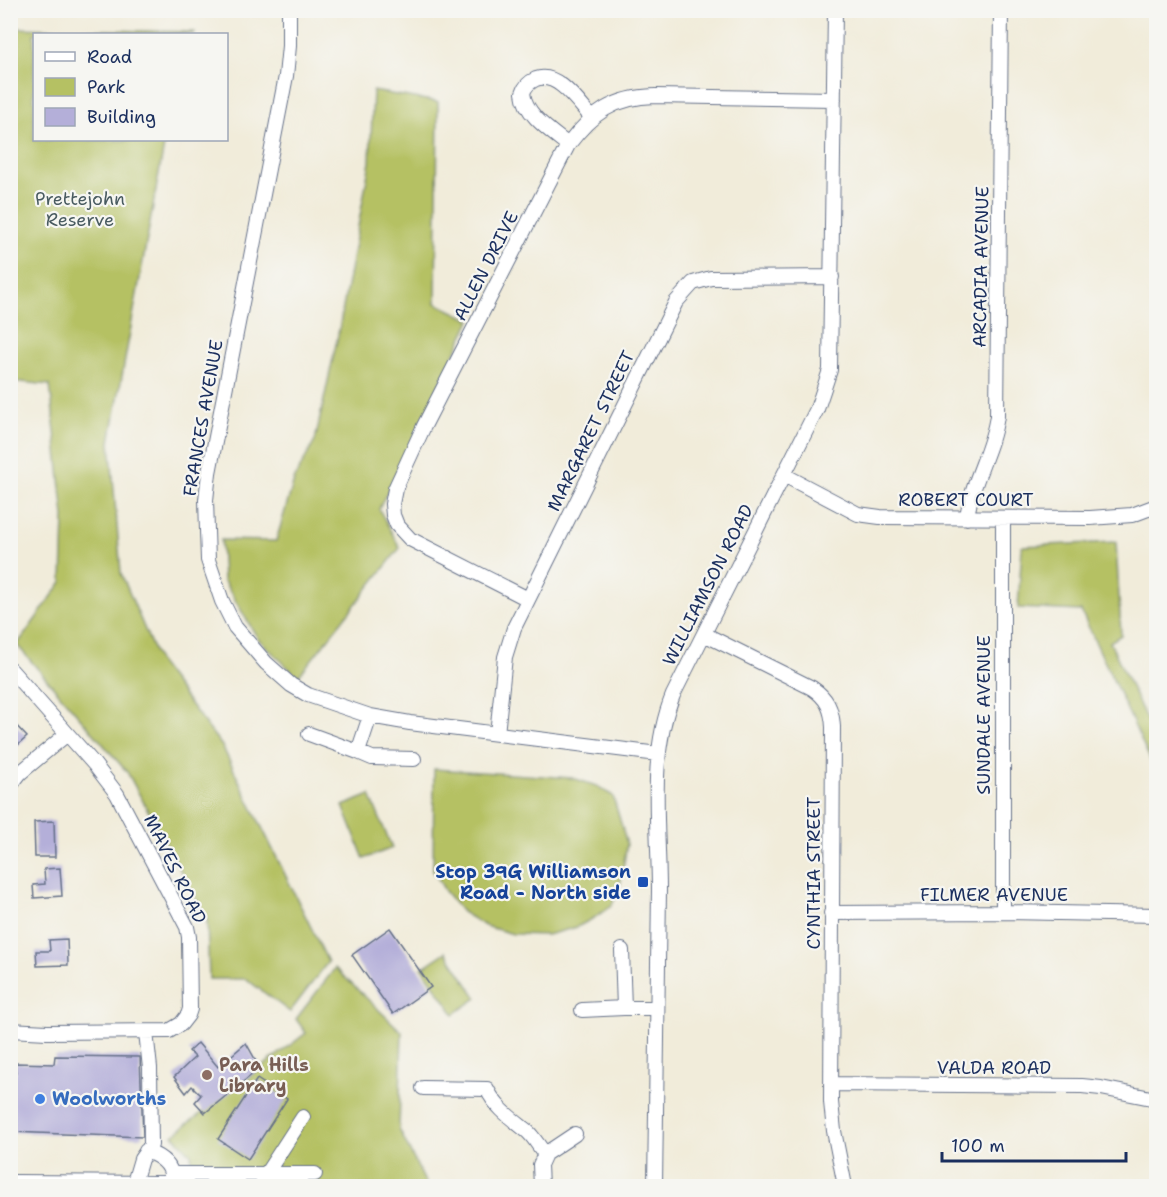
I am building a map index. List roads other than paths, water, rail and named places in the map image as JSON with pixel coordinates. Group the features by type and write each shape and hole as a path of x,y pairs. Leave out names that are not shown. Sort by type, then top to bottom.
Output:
{"street":[{"name":"FRANCES AVENUE","path":"290,10 286,76 209,473 206,501 207,551 211,569 227,612 241,635 266,663 291,685 308,695 370,716 658,754"},
{"name":"WILLIAMSON ROAD","path":"655,1186 658,754 666,711 817,409 830,370 834,10"},
{"name":"ARCADIA AVENUE","path":"967,518 973,488 992,440 997,416 1001,10"},
{"path":"568,145 537,118 527,106 523,93 526,86 539,78 553,79 592,118"},
{"name":"ALLEN DRIVE","path":"528,599 410,539 397,525 392,504 395,489 424,426 568,145 592,118 618,102 638,97 834,99"},
{"name":"MARGARET STREET","path":"497,734 507,648 528,599 676,302 687,288 702,279 832,277"},
{"name":"ROBERT COURT","path":"784,475 867,516 1003,519 1119,517 1139,513 1156,506"},
{"name":"SUNDALE AVENUE","path":"1003,519 1003,912"},
{"name":"CYNTHIA STREET","path":"704,634 812,688 828,704 833,727 831,1084 834,1131 845,1186"},
{"name":"MAVES ROAD","path":"10,669 94,764 117,794 189,931 191,993 188,1015 173,1030 164,1032 10,1030"},
{"path":"358,752 370,716"},
{"path":"10,786 20,773 68,734"},
{"path":"309,734 372,758 414,759"},
{"name":"FILMER AVENUE","path":"831,914 1003,912 1156,915"},
{"path":"622,950 624,1008"},
{"path":"582,1010 656,1008"},
{"path":"134,1184 141,1159 151,1145 149,1059 146,1032"},
{"name":"VALDA ROAD","path":"831,1084 1082,1086 1156,1099"},
{"path":"423,1088 489,1088 493,1100 505,1114 529,1132 544,1154"},
{"path":"266,1174 303,1118"},
{"path":"541,1186 540,1165 544,1154 575,1134"},
{"path":"10,1182 168,1183 172,1174 165,1162 146,1151"},
{"path":"172,1174 315,1174"}],"place":[{"name":"Stop 39G Williamson Road - North side","path":"643,882"},
{"name":"Para Hills Library","path":"207,1075"},
{"name":"Woolworths","path":"40,1099"}],"park label":[{"name":"Prettejohn Reserve","path":"80,209"}]}
